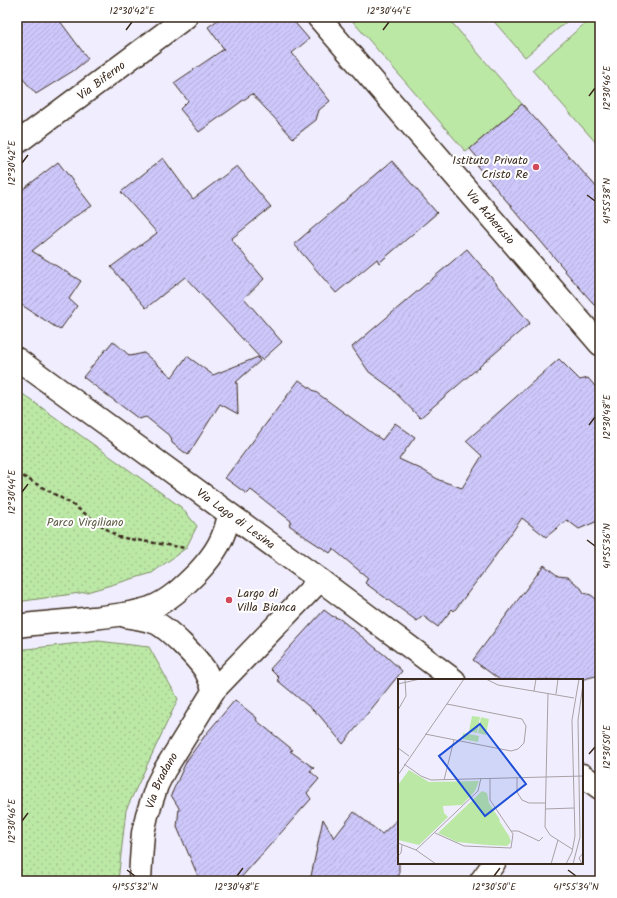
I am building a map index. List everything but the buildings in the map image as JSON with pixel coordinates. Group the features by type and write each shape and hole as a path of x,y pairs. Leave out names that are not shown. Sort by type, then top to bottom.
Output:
{"street":[{"name":"Via Biferno","path":"17,143 186,17"},
{"name":"Via Acherusio","path":"318,17 600,344"},
{"name":"Via Lago di Lesina","path":"17,359 320,580 453,679"},
{"path":"17,626 116,615 150,608 164,601 186,584 211,558 221,541 229,514"},
{"path":"116,615 148,621 157,624 167,631 202,665 214,690 320,580"},
{"name":"Via Bradano","path":"140,881 147,815 157,785 164,771 214,690"},
{"path":"583,775 600,788"},
{"path":"481,881 493,864"}],"path":[{"path":"17,473 70,503 118,537 186,548 206,563"}],"green space":[{"path":"349,17 447,17 522,104 466,152"},
{"path":"490,17 572,17 525,57"},
{"path":"592,17 600,17 600,143 598,145 532,70"},
{"name":"Parco Virgiliano","path":"17,390 181,507 197,526 186,548 152,573 87,592 17,602"},
{"path":"98,641 149,647 178,699 126,810 118,881 17,881 17,650"}],"place":[{"name":"Istituto Privato Cristo Re","path":"536,167"},
{"name":"Largo di Villa Bianca","path":"229,600"}]}
